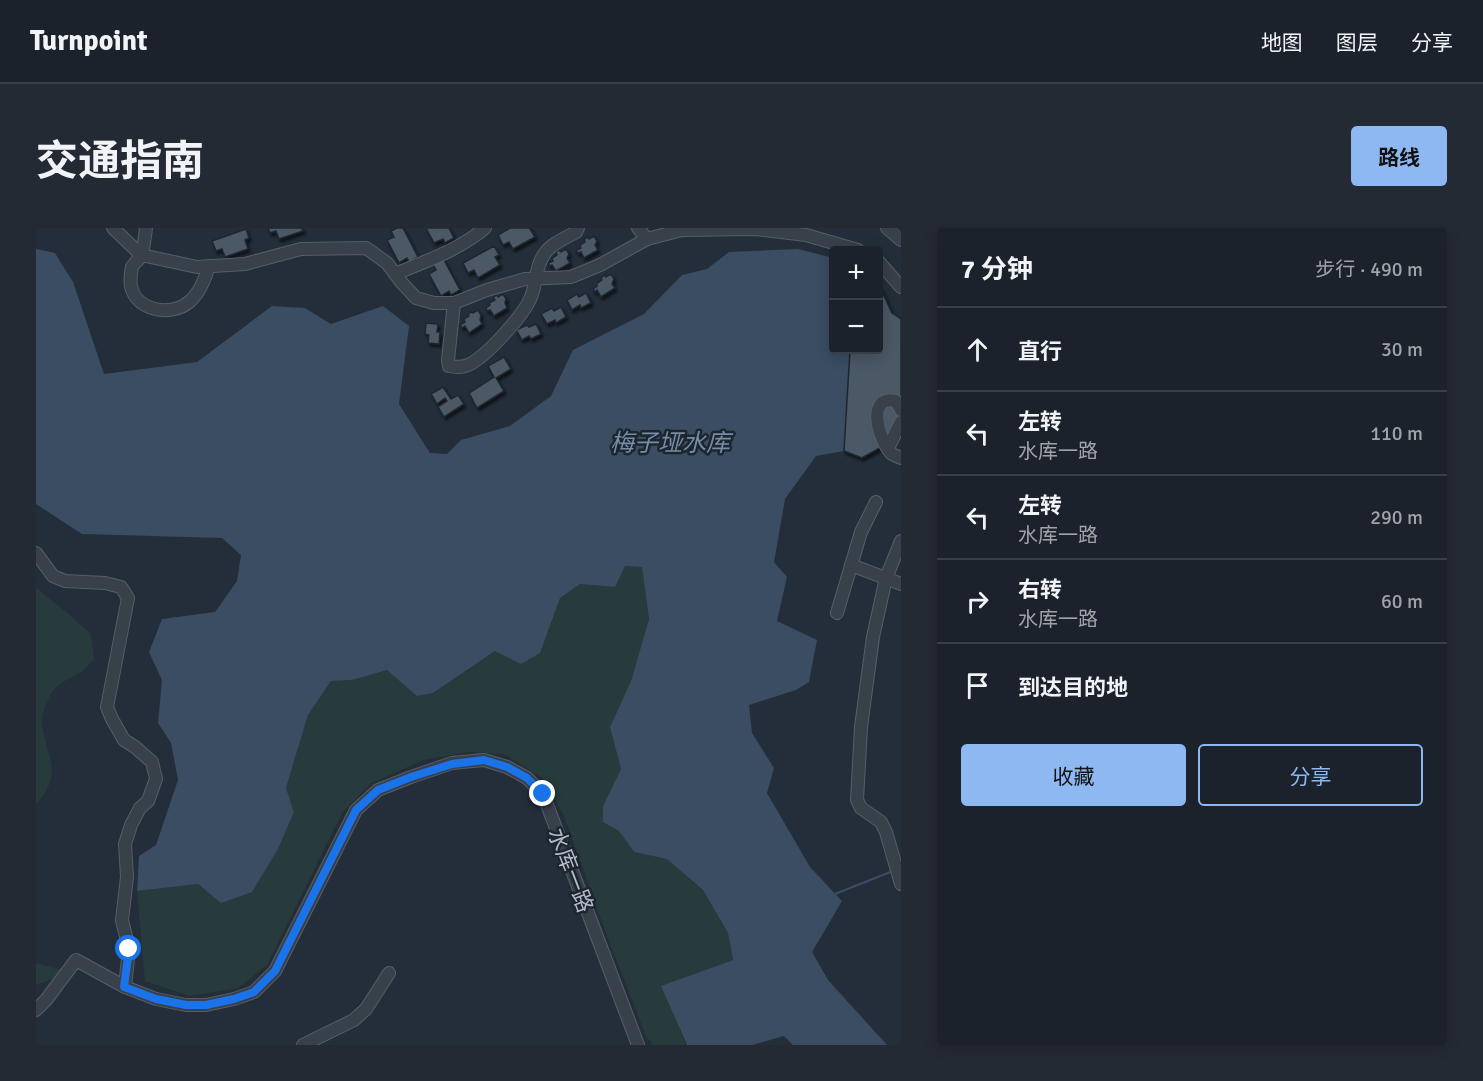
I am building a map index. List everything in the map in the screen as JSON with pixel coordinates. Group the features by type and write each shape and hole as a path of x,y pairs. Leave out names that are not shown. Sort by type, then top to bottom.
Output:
{"street":[{"path":"113,228 141,255 197,267 245,264 301,249 366,248 387,263 416,298 434,303 454,303 525,279 570,277 600,265 647,239 682,230 754,229 806,235 844,246"},
{"path":"146,228 141,255 132,268 131,286 137,298 147,306 158,310 174,310 188,303 206,278 209,266"},
{"path":"395,274 456,248 485,228"},
{"path":"454,303 447,360 449,366 458,368 475,361 513,324 532,295 540,261 546,251 576,232 578,228"},
{"path":"638,228 647,239"},
{"path":"887,228 901,240"},
{"path":"883,266 901,286"},
{"path":"901,410 896,401 890,400 882,404 877,412 881,437 892,454 901,458"},
{"path":"888,448 901,423"},
{"path":"837,613 861,532 876,502"},
{"path":"901,541 886,578 873,637 861,727 856,800 861,808 881,822 889,839 901,884"},
{"path":"36,554 53,576 65,581 105,583 121,587 128,598 107,707 124,740 152,762 156,779 148,801 140,808 130,825 125,844 127,877 122,920 129,949 124,987"},
{"path":"851,566 901,584"},
{"name":"水库一路","path":"36,1010 76,960 124,987 156,999 186,1005 206,1005 254,992 275,971 356,810 378,790 411,777 452,764 484,760 507,767 527,778 543,794 638,1045"},
{"path":"303,1045 354,1020 372,1002 389,973"}],"green space":[{"path":"625,566 642,567 649,619 631,681 610,727 621,769 603,806 634,852 667,859 703,890 728,933 733,960 662,986 686,1045 653,1045 646,1036 605,931 565,818 542,778 504,754 469,752 423,760 370,784 342,813 267,965 238,988 189,996 145,981 137,891 198,884 252,892 278,849 294,812 286,788 308,715 331,681 352,680 387,670 433,693 496,651 540,652 559,598 580,584 615,587"},
{"path":"36,588 91,634 94,659 83,671 55,689 45,706 42,720 43,732 52,772 45,792 36,804"},
{"path":"36,963 71,972 36,985"}],"water":[{"name":"梅子垭水库","path":"36,249 55,253 73,282 104,374 197,362 272,306 305,308 331,324 383,306 409,326 399,404 430,453 447,454 461,440 510,426 551,396 573,350 644,314 682,275 707,269 729,252 798,249 829,257 829,354 850,354 844,451 816,456 785,499 774,562 787,577 777,621 817,640 809,682 796,690 749,705 752,733 774,768 767,793 810,867 842,901 812,952 828,980 887,1045 793,1045 784,1036 752,1045 687,1045 661,986 733,960 728,933 703,890 667,859 634,852 619,831 603,822 603,806 621,769 610,727 631,681 649,619 642,567 625,566 615,587 580,584 560,598 540,653 521,664 495,651 433,693 417,696 387,670 352,680 331,681 308,715 286,788 294,812 278,849 252,892 221,903 198,884 137,891 139,856 156,845 178,780 171,743 158,723 162,680 149,652 162,619 215,612 237,581 241,555 222,538 82,534 36,504"}],"building":[{"path":"268,228 302,228 303,231 279,239 276,231 270,233"},
{"path":"403,228 418,257 409,262 407,258 399,263 387,240 394,237 391,231"},
{"path":"426,228 449,228 454,238 445,243 443,239 434,243"},
{"path":"510,228 532,228 530,229 535,237 513,249 509,242 503,245 498,235"},
{"path":"246,229 249,238 245,240 248,249 225,257 222,249 216,251 212,241"},
{"path":"594,236 598,250 584,258 581,252 578,253 576,250 581,248 580,245 585,242 584,239"},
{"path":"494,246 499,255 495,257 500,265 478,278 474,270 468,273 463,263"},
{"path":"566,249 570,263 556,271 548,263 553,261 552,258 557,255 556,252"},
{"path":"443,258 460,290 451,295 449,291 441,296 429,274 436,270 433,264"},
{"path":"611,274 615,288 601,297 597,290 595,292 593,289 602,280 601,278"},
{"path":"586,293 591,303 581,308 580,305 572,310 567,300 577,294 579,297"},
{"path":"503,294 507,308 494,316 486,308 495,300 493,297"},
{"path":"883,294 892,313 901,319 901,429 885,445 862,458 844,451 850,354 883,354"},
{"path":"561,307 566,317 556,323 555,320 547,324 541,314 552,308 554,311"},
{"path":"478,310 482,324 469,333 465,326 462,328 460,325 465,322 464,319 469,316 468,314"},
{"path":"426,323 438,324 439,344 428,343 429,335 425,334"},
{"path":"536,324 541,334 522,340 516,330"},
{"path":"504,357 511,369 496,378 504,391 477,408 469,393 494,377 488,366"},
{"path":"443,387 451,399 458,395 464,404 444,417 438,407 447,401 445,398 437,404 431,394"}],"waterway":[{"path":"835,894 893,871"}],"route":[{"path":"129,949 124,987 156,999 186,1005 206,1005 254,992 275,971 356,810 378,790 452,764 484,760 507,767 527,778 543,794"}]}
